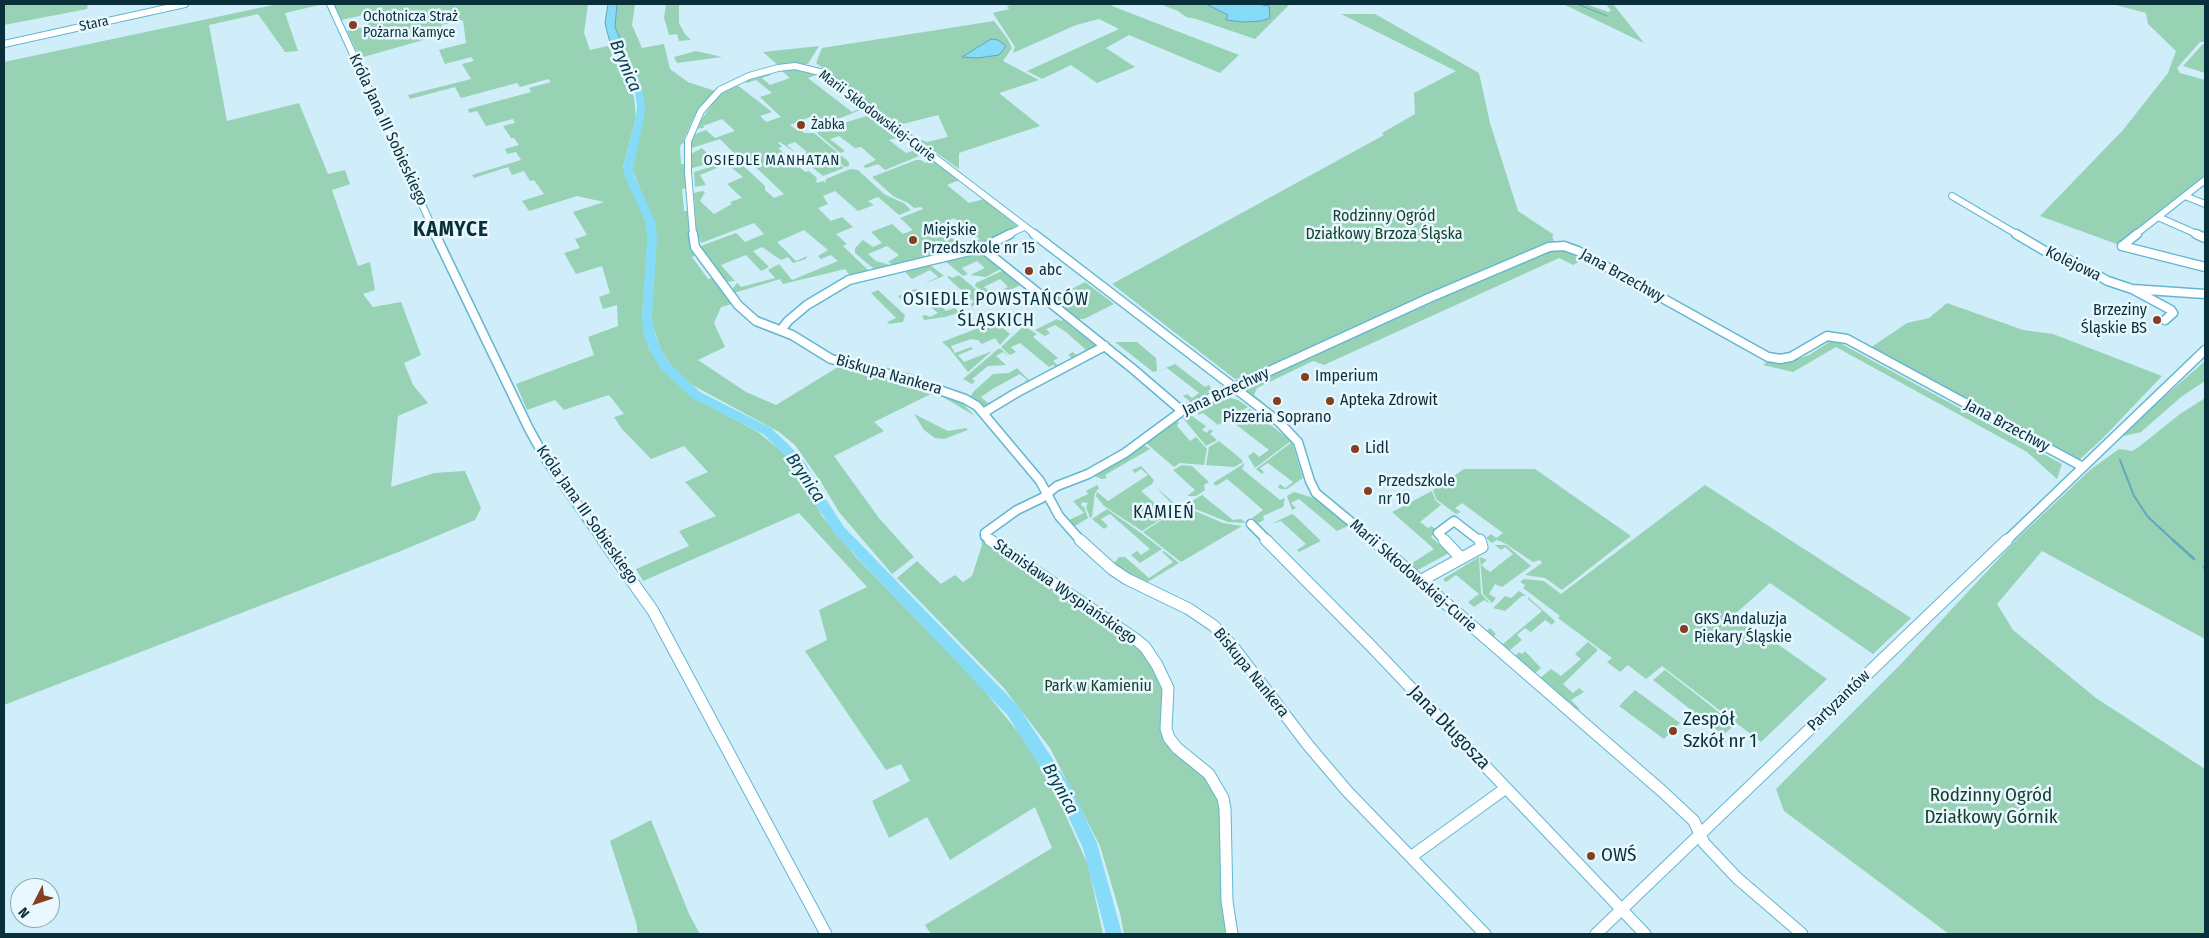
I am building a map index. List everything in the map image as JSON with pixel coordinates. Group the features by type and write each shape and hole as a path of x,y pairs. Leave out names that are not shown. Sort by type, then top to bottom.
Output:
{"street":[{"name":"Stara","path":"4,44 185,4"},
{"name":"Króla Jana III Sobieskiego","path":"330,4 444,253 544,458 654,610 826,934"},
{"name":"Marii Skłodowskiej-Curie","path":"723,287 695,247 688,172 688,141 701,111 720,90 749,76 778,68 795,66 824,73 1279,422 1294,436 1302,449 1310,481 1316,493 1663,792 1694,821 1704,844 1737,878 1802,934"},
{"path":"2122,246 2205,180"},
{"name":"Kolejowa","path":"1952,196 2050,254 2065,258 2108,281 2132,289 2205,294"},
{"path":"2185,196 2205,204"},
{"path":"2158,217 2205,238"},
{"path":"782,330 788,321 807,305 849,280 982,248 1024,227"},
{"name":"Jana Brzechwy","path":"1047,494 1057,486 1088,474 1125,453 1182,411 1430,298 1544,249 1564,246 1578,251 1768,357 1780,359 1791,357 1827,336 1847,339 2083,467"},
{"path":"2122,246 2205,267"},
{"path":"982,248 1105,346 1182,411"},
{"name":"Biskupa Nankera","path":"723,287 750,317 762,324 792,335 830,359 908,379 972,402 1040,481 1064,523 1112,569 1143,588 1189,609 1214,626 1234,648 1308,745 1347,791 1412,856 1485,934"},
{"path":"2132,289 2171,310 2173,313 2165,320"},
{"path":"983,413 1016,393 1105,346"},
{"name":"Partyzantów","path":"1596,934 2205,350"},
{"name":"Stanisława Wyspiańskiego","path":"1047,494 1017,510 985,533 985,536 1140,643 1162,674 1169,695 1166,729 1169,738 1177,748 1209,774 1222,798 1225,809 1227,901 1232,934"},
{"path":"1420,581 1479,549 1482,544 1454,521 1439,531 1438,534 1461,558"},
{"name":"Jana Długosza","path":"1251,524 1645,934"},
{"path":"1412,856 1506,788"}],"green space":[{"path":"4,4 88,4 87,9 4,25"},
{"path":"278,4 324,4 285,13 298,51 285,52 258,14 209,25 227,121 299,103 328,174 345,170 350,184 332,190 358,266 370,262 375,290 363,294 373,307 401,302 421,355 404,363 413,385 428,403 398,416 391,487 434,473 465,471 481,508 475,520 396,553 4,705 4,62"},
{"path":"333,4 588,4 584,33 590,50 608,46 634,97 636,118 623,167 649,228 642,316 649,349 670,377 692,397 758,432 786,455 802,476 822,516 855,556 978,683 1023,738 1053,787 1088,865 1103,934 931,934 925,925 1052,848 1035,807 950,860 927,817 889,838 872,801 910,781 901,764 886,770 805,651 827,640 819,610 867,587 799,513 643,581 636,569 689,546 679,531 716,516 685,482 708,472 684,446 651,459 622,429 614,417 624,414 609,395 564,410 555,400 527,410 516,384 594,355 588,337 618,326 617,305 603,309 599,297 610,293 602,266 576,274 564,253 580,248 575,239 587,235 573,212 604,202 577,196 529,211 522,201 544,194 534,180 530,181 524,171 512,175 508,167 474,178 472,175 521,160 516,152 507,154 505,149 519,145 514,138 511,138 503,126 515,123 513,119 486,126 477,111 469,113 468,109 531,92 529,88 551,82 548,79 520,87 517,83 461,98 455,87 410,99 408,95 471,79 462,64 474,61 471,57 445,64 439,50 466,43 463,20 441,25 448,33 360,58 347,31 369,26 364,15 341,20"},
{"path":"617,4 635,4 632,25 642,48 664,44 670,69 688,82 715,91 693,119 684,139 685,143 681,144 680,148 681,164 685,164 686,188 682,189 684,211 688,211 690,240 696,255 692,257 708,279 713,278 732,304 721,307 714,323 725,347 698,360 746,392 776,405 838,367 905,381 963,404 975,416 943,397 931,394 874,422 884,431 834,456 879,518 914,557 892,574 839,512 795,445 779,432 694,386 674,370 661,350 651,321 656,248 654,226 632,168 632,153 643,120 644,105 638,78 621,45 615,27"},
{"path":"666,4 679,4 679,23 691,40 679,41 677,34 669,35 664,18"},
{"path":"1015,4 1113,4 1112,6 1239,55 1220,73 1129,35 1106,48 1135,67 1097,83 1071,65 1042,79 1027,71 1119,29 1099,19 1076,25 1013,53 1015,47 993,13 1009,9 1007,6"},
{"path":"1160,4 1290,4 1255,39 1186,17 1178,11"},
{"path":"1563,4 1586,4 1608,12 1611,11 1606,4 1613,4 1644,43"},
{"path":"2112,4 2205,4 2205,42 2200,42 2177,68 2180,73 2205,80 2205,180 2122,246 2040,216 2123,130 2168,73 2176,51 2148,24 2146,13"},
{"name":"Rodzinny Ogród Działkowy Brzoza Śląska","path":"1341,14 1375,14 1479,73 1490,123 1518,211 1554,235 1552,236 1554,241 1415,300 1246,377 1235,379 1112,284 1384,135 1382,133 1415,114 1414,93 1456,71"},
{"path":"994,21 1012,48 1003,61 1039,80 999,93 1040,126 959,153 959,169 916,138 927,142 948,137 938,115 899,125 816,63 822,48"},
{"path":"2203,44 2205,45 2205,73 2183,66"},
{"path":"819,46 808,64 779,66 763,52"},
{"path":"696,51 722,57 677,63 674,57"},
{"path":"798,69 819,74 808,78 852,112 859,109 821,79 825,77 865,108 826,124 815,115 790,125 804,133 814,133 849,162 849,166 845,167 820,147 844,168 823,176 798,156 807,152 795,142 787,145 796,153 780,142 778,142 782,147 778,148 805,172 809,171 817,178 817,183 823,181 825,183 826,179 850,169 858,170 884,194 905,204 911,210 899,215 878,197 868,201 874,205 858,211 835,191 823,196 828,204 818,208 831,221 842,217 853,227 836,234 847,244 843,246 868,270 850,276 845,269 783,284 780,279 734,293 733,288 737,283 741,287 775,278 768,270 779,264 792,280 838,261 831,255 821,259 818,256 828,250 804,230 777,242 796,261 807,256 806,259 793,263 788,257 781,260 762,247 753,251 769,267 761,271 746,255 721,265 735,281 723,282 717,270 707,262 701,246 736,233 745,242 764,234 754,223 701,243 696,230 694,193 705,192 700,201 714,214 732,204 730,202 742,198 727,184 743,177 727,164 700,175 706,185 695,187 694,172 736,159 765,186 765,190 774,198 784,194 743,155 692,168 691,154 702,148 714,160 734,153 720,139 692,148 692,140 693,135 706,130 715,138 735,131 722,119 703,126 704,128 695,129 717,97 736,84 772,112 760,116 766,122 781,117 760,97 772,93 756,80 747,83 745,81 771,73 771,75 762,78 770,85 790,78 781,70"},
{"path":"868,112 901,135 889,140 906,153 919,149 924,154 885,170 878,164 866,168 863,166 876,160 861,147 855,148 839,136 830,139 845,151 840,153 817,133 823,129 867,116 864,113"},
{"path":"931,158 959,180 947,185 969,203 984,199 1016,225 1016,227 979,246 972,247 968,244 980,239 971,233 973,231 954,218 933,228 942,235 948,235 966,249 957,252 954,250 942,255 893,265 888,262 899,255 887,246 868,254 876,261 890,265 874,269 855,253 855,248 863,240 873,247 882,243 871,232 892,224 903,234 913,230 900,218 923,209 921,207 914,208 893,196 872,177 916,160 921,160 925,163 931,160 929,159"},
{"path":"1552,249 1569,252 1582,260 1573,265 1559,258 1324,365 1313,361 1257,388 1254,395 1280,416 1275,416 1244,392 1243,388 1269,375"},
{"path":"980,253 985,254 1002,268 986,277 970,275 985,268 977,261 962,268 968,274 963,276 945,261"},
{"path":"929,264 944,276 923,284 938,277 930,270 912,279 905,272"},
{"path":"1004,270 1023,284 994,297 993,294 1008,287 1000,279 984,287 990,292 986,294 975,286 976,283"},
{"path":"959,275 988,300 973,306 961,307 958,305 962,304 965,306 974,302 947,277 952,278"},
{"path":"1085,282 1114,304 1084,319 1079,319 1075,318 1051,299 1057,293 1060,295"},
{"path":"915,289 934,294 941,300 939,301 944,305 942,307 946,311 954,308 961,312 945,317 924,320 922,316 930,317 938,313 911,291 903,295 907,299 903,301 898,296"},
{"path":"878,290 905,315 903,322 889,324 887,322 896,318 871,293"},
{"path":"1947,303 2023,330 2053,334 2162,376 2102,439 2079,460 1870,348 1907,323 1929,318"},
{"path":"1066,318 1064,321 1097,347 1073,359 1068,355 1073,352 1076,355 1086,350 1066,332 1055,325 1046,329 1050,333 1045,336 1035,330 1057,319 1061,321"},
{"path":"999,320 997,323 1010,334 1000,345 995,338 982,344 978,340 971,339 951,346 955,353 971,347 973,349 958,355 964,362 992,351 968,372 942,342"},
{"path":"1024,326 1037,334 1033,337 1058,358 1053,361 1060,367 1057,368 1053,365 1049,367 1020,343 1011,347 1016,352 1010,355 1001,347"},
{"path":"1831,341 1840,343 2062,464 2057,479 2027,452 1836,347 1793,372 1763,365 1767,362 1787,363 1809,355"},
{"path":"1115,342 1137,342 1156,358 1157,371 1153,372"},
{"path":"998,349 1001,349 1009,356 1003,352 996,356 1006,365 988,366 972,379 975,381 972,384 963,379"},
{"path":"2205,361 2205,381 2181,397 2141,432 2124,436 2123,433"},
{"path":"1175,364 1205,387 1209,385 1212,390 1191,402 1183,396 1187,394 1192,398 1199,393 1167,368 1159,371"},
{"path":"1017,368 1029,380 1029,383 1025,382 1027,380 1020,374 994,388 981,397 988,403 997,401 985,407 971,396 993,374 1009,373"},
{"path":"1224,396 1238,400 1248,407 1218,425 1203,413 1199,415 1196,412 1200,408"},
{"name":"Rodzinny Ogród Działkowy Górnik","path":"2205,398 2205,639 2042,551 1997,604 2013,630 2096,698 2205,769 2205,934 1949,934 1784,811 1776,789 1899,666 2018,538 2090,470 2119,449 2132,451 2140,446 2180,414"},
{"path":"1250,409 1291,441 1255,468 1248,456 1254,452 1259,457 1269,450 1230,420"},
{"path":"914,414 948,431 966,428 968,430 944,439 935,438 924,430"},
{"path":"1189,414 1206,426 1202,430 1207,433 1210,429 1213,431 1210,434 1217,440 1206,446 1182,417"},
{"path":"1175,422 1179,422 1177,426 1190,441 1196,437 1207,449 1204,465 1180,463 1174,467 1146,443"},
{"path":"1219,441 1243,462 1234,467 1206,465 1209,447"},
{"path":"1292,442 1303,478 1287,489 1281,489 1278,487 1280,484 1285,488 1293,482 1268,463 1260,468 1264,472 1262,474 1256,469"},
{"path":"1144,445 1150,449 1105,475 1107,478 1102,479 1094,476"},
{"path":"1245,463 1242,469 1280,500 1285,498 1283,507 1263,516 1264,520 1258,523 1252,518 1263,510 1227,479 1216,486 1213,483"},
{"path":"1182,465 1192,466 1209,482 1204,485 1205,490 1196,496 1187,496 1195,490 1173,470"},
{"path":"1141,466 1154,480 1152,484 1141,491 1160,508 1170,502 1155,486 1174,503 1182,505 1162,518 1153,511 1161,519 1142,531 1104,506 1096,496 1097,492 1108,501 1148,475 1141,469 1135,473 1132,470"},
{"path":"1464,469 1535,469 1631,536 1562,590 1545,578 1525,575 1542,563 1540,560 1533,562 1497,540 1492,543 1486,538 1491,534 1496,538 1503,533 1462,503 1455,508 1461,512 1456,514 1436,499 1433,490"},
{"path":"1097,485 1099,488 1095,493 1092,517 1090,518 1086,507 1088,503 1082,502 1081,505 1084,507 1088,518 1075,526 1069,520 1084,513 1073,501 1088,494 1086,491"},
{"path":"1705,485 1911,618 1873,654 1770,583 1735,614 1827,679 1761,742 1662,666 1646,679 1628,665 1620,672 1607,662 1612,658 1558,618 1560,616 1523,588 1525,585 1520,582 1524,579 1544,581 1561,594"},
{"path":"1432,491 1435,500 1441,505 1420,522 1428,528 1431,526 1437,530 1431,537 1449,553 1416,571 1409,565 1434,549 1392,512"},
{"path":"1294,492 1317,499 1348,524 1348,526 1337,531 1299,499 1291,503 1296,508 1292,510 1287,496"},
{"path":"1202,495 1233,520 1241,519 1246,523 1228,522 1185,505"},
{"path":"1183,506 1223,523 1242,526 1181,562 1143,532"},
{"path":"1107,509 1162,549 1140,563 1131,555 1137,551 1141,555 1150,549 1110,514 1101,519 1108,526 1104,529 1092,519"},
{"path":"1292,514 1321,541 1299,552 1297,550 1306,544 1281,521 1271,524"},
{"name":"Park w Kamieniu","path":"983,538 1137,643 1163,681 1164,731 1204,773 1222,807 1229,934 1124,934 1120,913 1100,846 1050,748 1003,687 897,578 917,561 941,584 955,575 963,582 972,576"},
{"path":"1495,545 1506,545 1531,566 1502,587 1495,584 1489,594 1496,598 1492,603 1483,594 1480,557 1487,560 1481,565 1490,572 1513,554 1505,547 1501,550"},
{"path":"1164,551 1179,563 1146,583 1136,579 1114,563 1119,557 1125,557 1149,578 1173,562 1162,552"},
{"path":"1479,557 1481,593 1490,604 1484,600 1474,607 1468,602 1479,594 1456,575 1446,582 1443,579"},
{"path":"1519,591 1526,596 1522,596 1505,611 1493,608 1505,596 1511,598"},
{"path":"1528,597 1555,621 1552,625 1545,620 1531,632 1525,628 1517,635 1522,640 1510,650 1506,650 1485,632 1490,628 1496,634 1493,637 1503,644 1542,611"},
{"path":"1588,642 1598,650 1563,684 1573,693 1579,688 1584,692 1571,700 1580,709 1576,710 1539,679 1551,669 1561,676 1581,659 1575,654"},
{"path":"1525,651 1541,668 1534,674 1515,656 1519,652 1522,654"},
{"path":"1665,670 1735,725 1723,735 1653,680"},
{"path":"1635,690 1680,723 1664,739 1619,706"},
{"path":"651,820 689,914 700,934 638,934 636,922 610,841"}],"water":[{"path":"608,4 617,4 615,27 639,86 633,87 609,39 605,23"},
{"path":"1206,4 1257,4 1269,6 1270,18 1261,21 1242,22 1226,20 1228,15"},
{"path":"991,39 998,40 1006,46 999,55 978,58 962,57"}],"waterway":[{"path":"1577,4 1607,16"},
{"name":"Brynica","path":"629,72 639,93 641,105 640,118 628,168 630,177 650,221 652,238 647,317 649,334 656,351 665,366 696,395 767,431 785,448 802,467 812,489 839,530 1013,711 1065,792 1091,848 1114,934"},
{"path":"2120,460 2134,496 2148,517 2174,541"},
{"path":"2173,540 2194,559"}],"place":[{"name":"Ochotnicza Straż Pożarna Kamyce","path":"353,25"},
{"name":"Żabka","path":"801,125"},
{"name":"Miejskie Przedszkole nr 15","path":"913,240"},
{"name":"abc","path":"1029,271"},
{"name":"Brzeziny Śląskie BS","path":"2157,320"},
{"name":"Imperium","path":"1305,377"},
{"name":"Pizzeria Soprano","path":"1277,401"},
{"name":"Apteka Zdrowit","path":"1330,401"},
{"name":"Lidl","path":"1355,449"},
{"name":"Przedszkole nr 10","path":"1368,491"},
{"name":"GKS Andaluzja Piekary Śląskie","path":"1684,629"},
{"name":"Zespół Szkół nr 1","path":"1673,731"},
{"name":"OWŚ","path":"1591,856"}],"district":[{"name":"OSIEDLE MANHATAN","path":"772,161"},
{"name":"KAMYCE","path":"451,230"},
{"name":"OSIEDLE POWSTAŃCÓW ŚLĄSKICH","path":"996,310"},
{"name":"KAMIEŃ","path":"1164,513"}]}
